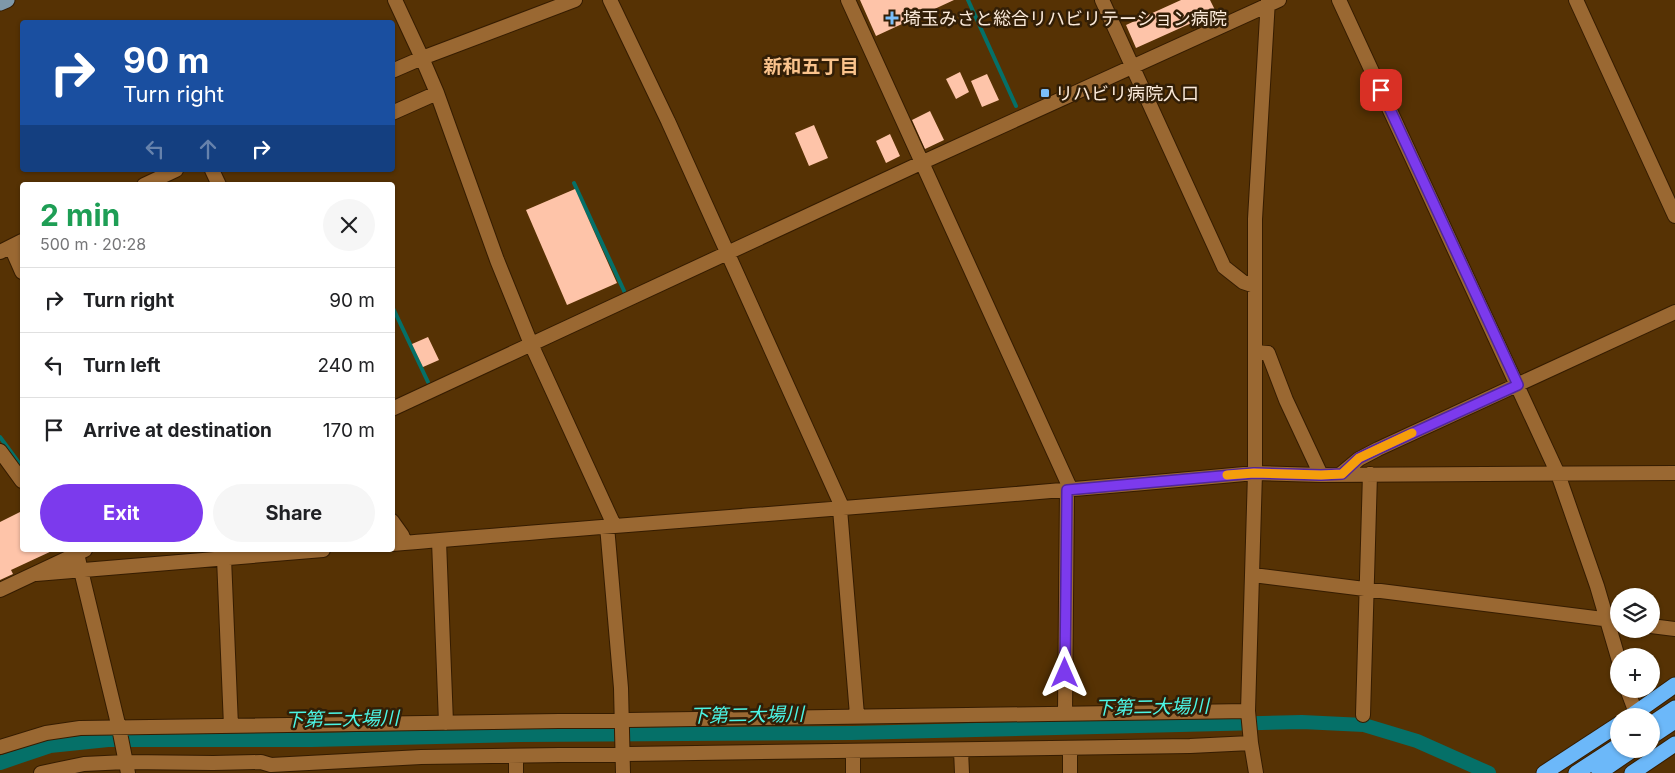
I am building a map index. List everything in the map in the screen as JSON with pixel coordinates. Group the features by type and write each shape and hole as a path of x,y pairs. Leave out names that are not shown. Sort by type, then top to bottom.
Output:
{"highway":[{"path":"1643,708 1675,686"},
{"path":"1660,718 1675,708"},
{"path":"1660,731 1675,721"},
{"path":"1544,773 1610,730"},
{"path":"1632,773 1675,744"},
{"path":"1596,767 1610,754"},
{"path":"1649,773 1675,756"},
{"path":"1576,773 1596,767 1615,758"}],"main road":[{"path":"0,3 7,0"}],"street":[{"path":"395,0 436,93 497,260 531,344 611,526 622,720 623,773"},
{"path":"395,70 575,0"},
{"path":"610,0 668,121 842,509 857,715"},
{"path":"848,0 923,162 1069,490 1065,712"},
{"path":"1102,0 1224,267 1243,282 1255,286"},
{"path":"1339,0 1558,474 1610,615"},
{"path":"1576,0 1675,216"},
{"path":"395,408 1272,2 1255,219 1253,575 1248,710 1256,773"},
{"path":"395,113 436,93"},
{"path":"150,182 172,172"},
{"path":"11,247 20,267"},
{"path":"1342,474 1359,458 1675,312"},
{"path":"1255,352 1268,353 1286,400 1321,475"},
{"path":"0,451 20,478"},
{"path":"395,525 402,535 399,544 842,509 1254,473 1321,475 1675,473"},
{"path":"1363,715 1370,474"},
{"path":"440,541 446,723"},
{"path":"0,590 36,574 77,552"},
{"path":"79,552 80,569 127,767"},
{"path":"36,574 298,552"},
{"path":"224,558 231,726"},
{"path":"1253,575 1610,620"},
{"path":"1660,627 1675,629"},
{"path":"0,747 46,733 80,728 1248,710"},
{"path":"41,773 84,764 127,767 261,762 272,769 378,766 421,757 961,750 1190,746 1251,743"},
{"path":"1070,748 1070,773"},
{"path":"961,750 962,773"},
{"path":"853,751 853,773"},
{"path":"516,756 516,773"}],"building":[{"name":"埼玉みさと総合リハビリテーション病院","path":"860,0 954,0 876,36"},
{"path":"1181,0 1210,0 1216,12 1136,48 1126,25"},
{"path":"960,72 969,92 956,99 946,79"},
{"path":"987,74 999,100 982,107 971,81"},
{"path":"930,111 944,140 925,149 912,120"},
{"path":"814,125 828,158 809,166 795,133"},
{"path":"890,134 900,156 886,163 876,141"},
{"path":"575,189 617,283 567,305 526,210"},
{"path":"428,337 439,360 423,367 412,344"},
{"path":"20,512 20,552 50,552 11,570 13,574 0,580 0,522"}],"waterway":[{"path":"968,0 1016,106"},
{"path":"574,183 626,295"},
{"path":"395,312 428,382"},
{"path":"0,437 20,464"},
{"name":"下第二大場川","path":"0,763 50,746 108,740 312,740 521,735 852,733 1302,722 1364,725 1417,741 1489,773"}],"slow traffic":[{"path":"1227,475 1254,473 1342,474 1359,458 1412,433"}],"place":[{"name":"埼玉みさと総合リハビリテーション病院","path":"892,18"},
{"name":"リハビリ病院入口","path":"1045,93"}],"district":[{"name":"新和五丁目","path":"811,66"}],"route":[{"path":"1065,673 1067,490 1254,473 1342,474 1359,458 1518,385 1381,90"}]}
